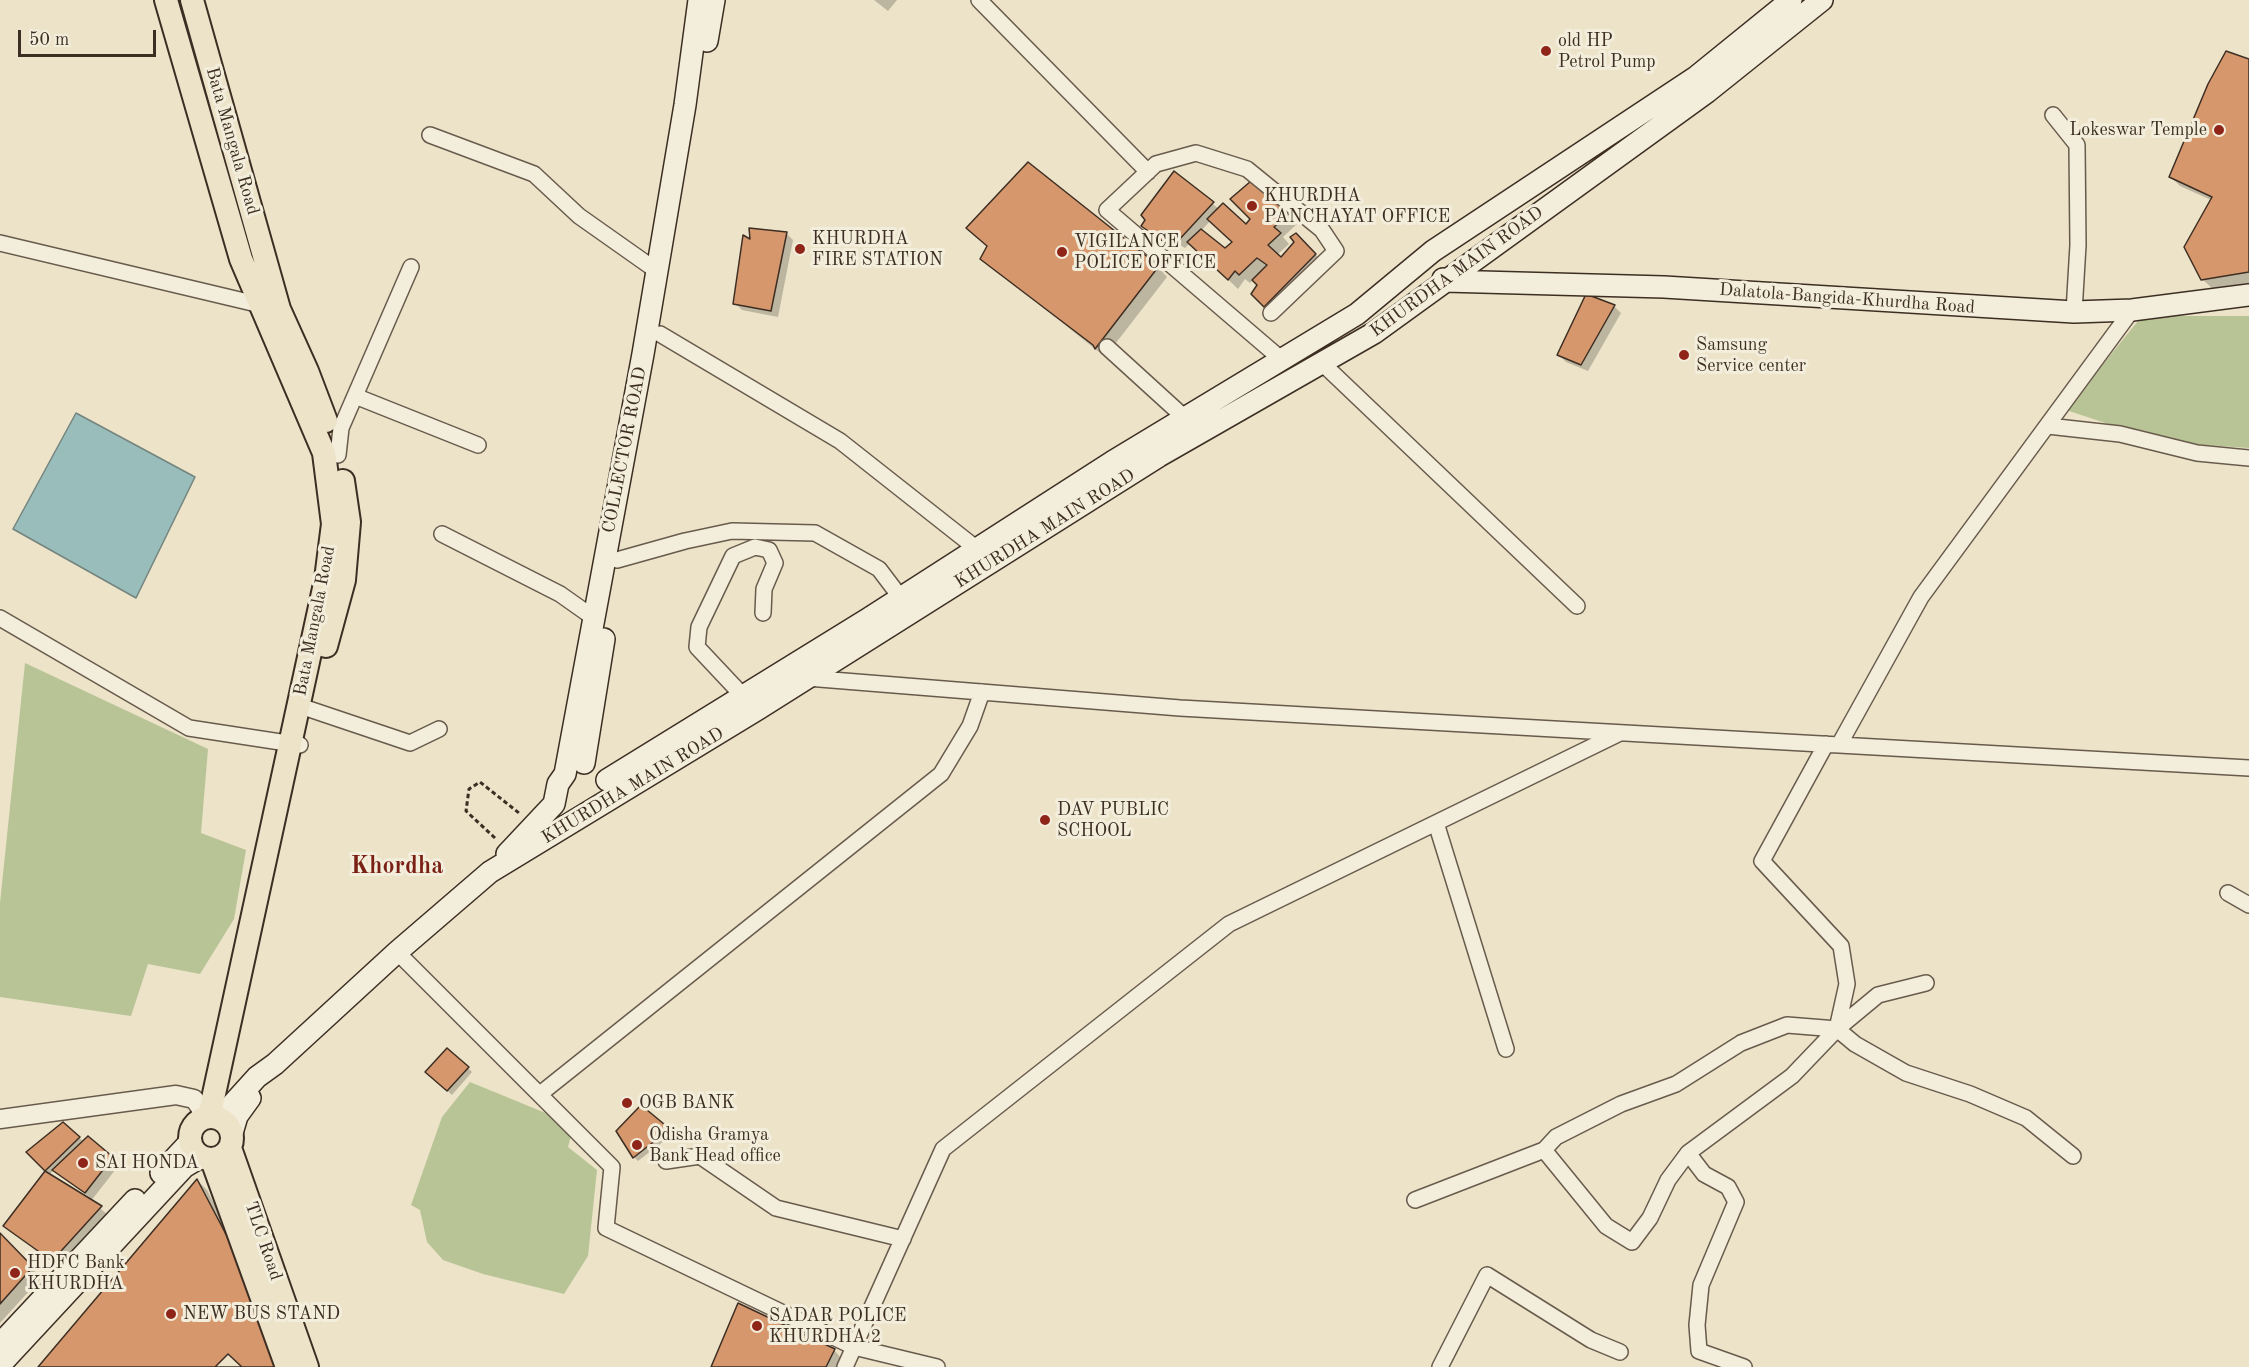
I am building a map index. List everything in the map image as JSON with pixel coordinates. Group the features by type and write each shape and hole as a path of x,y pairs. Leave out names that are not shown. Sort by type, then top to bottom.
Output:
{"main road":[{"name":"Bata Mangala Road","path":"166,0 241,259 308,371 338,454 349,522 344,580 309,709 295,744"},
{"name":"Bata Mangala Road","path":"192,0 270,307 324,453 333,524 326,579 295,744 212,1135"},
{"name":"COLLECTOR ROAD","path":"584,763 617,560 660,333 699,0"},
{"name":"COLLECTOR ROAD","path":"490,872 554,804 558,784 564,774 657,271 674,213 714,0"},
{"name":"KHURDHA MAIN ROAD","path":"607,780 744,697 1185,417 1357,314 1425,258 1696,77 1791,0"},
{"name":"KHURDHA MAIN ROAD","path":"212,1135 256,1077 275,1064 397,952 490,872 807,678 1159,456 1374,333 1707,92 1821,0"},
{"path":"1425,258 1445,281"},
{"name":"Dalatola-Bangida-Khurdha Road","path":"1445,281 1664,287 2074,312 2132,310 2249,295"},
{"path":"564,774 584,763 599,769 607,780 608,793 601,806"},
{"path":"554,804 565,814 579,819"},
{"path":"0,1344 212,1135"},
{"path":"0,1365 212,1135"},
{"name":"TLC Road","path":"212,1135 287,1367"},
{"name":"TLC Road","path":"212,1135 308,1367"}],"street":[{"path":"979,0 1148,172"},
{"path":"2053,115 2077,145 2078,245 2074,312"},
{"path":"429,135 534,174 579,216 657,271"},
{"path":"1271,313 1336,251 1322,230 1246,169 1196,153 1156,164 1107,210 1281,360"},
{"path":"0,243 270,307"},
{"path":"338,454 340,428 411,267"},
{"path":"1837,1029 1848,984 1841,946 1762,861 1921,597 2132,310"},
{"path":"660,333 840,441 977,549"},
{"path":"1107,347 1185,417"},
{"path":"1322,363 1577,606"},
{"path":"355,396 478,445"},
{"path":"2048,426 2120,434 2198,453 2249,458"},
{"path":"617,560 732,531 815,533 879,569 901,598"},
{"path":"442,534 560,594 594,618"},
{"path":"744,697 697,647 699,627 733,556 755,547 769,550 775,563 764,589 763,613"},
{"path":"0,618 189,728 295,744"},
{"path":"807,678 1192,708 2249,768"},
{"path":"540,1094 941,774 970,726 982,692"},
{"path":"309,709 410,743 439,729"},
{"path":"845,1367 943,1149 1229,924 1622,732"},
{"path":"1436,823 1506,1048"},
{"path":"2228,894 2249,904"},
{"path":"397,952 612,1167 606,1228 854,1347 937,1367"},
{"path":"1544,1150 1606,1226 1632,1242 1650,1218 1668,1180 1688,1153 1792,1076 1837,1029 1878,995 1926,983"},
{"path":"1415,1200 1544,1150 1556,1137 1621,1104 1676,1084 1741,1043 1787,1025 1837,1029 1855,1044 1906,1074 1970,1094 2026,1118 2073,1156"},
{"path":"0,1119 176,1095 194,1099 212,1135"},
{"path":"1688,1153 1704,1174 1728,1187 1736,1202 1701,1285 1697,1325 1699,1352 1744,1367"},
{"path":"666,1161 700,1156 777,1208 903,1239"},
{"path":"1440,1367 1487,1275 1591,1340 1620,1352"}],"path":[{"path":"499,842 466,811 469,789 480,782 534,825"}],"green space":[{"path":"2142,316 2249,316 2249,448 2163,442 2066,410"},
{"path":"25,663 208,749 201,833 246,850 234,919 200,974 148,964 131,1016 0,997 0,903"},
{"path":"470,1082 548,1114 573,1128 568,1147 597,1170 588,1256 564,1294 483,1274 443,1260 427,1242 420,1210 411,1205 442,1117"}],"water":[{"path":"76,413 195,477 136,598 13,529"}],"building":[{"name":"Lokeswar Temple","path":"2226,51 2249,59 2249,272 2201,280 2184,247 2212,197 2169,177 2208,84"},
{"name":"VIGILANCE POLICE OFFICE","path":"1028,162 1159,266 1095,349 1093,345 980,259 987,246 966,228"},
{"path":"1174,171 1214,202 1177,242 1172,239 1167,244 1141,226 1145,220 1141,215"},
{"path":"1251,181 1289,214 1274,227 1281,233 1268,245 1281,257 1294,242 1290,237 1296,233 1316,254 1264,307 1251,294 1257,285 1252,280 1267,265 1257,258 1239,275 1235,271 1228,280 1187,242 1201,229 1225,248 1232,242 1207,219 1223,203 1246,224 1250,219 1230,199"},
{"path":"749,228 787,232 771,311 733,304 743,235 750,239"},
{"path":"1586,294 1615,305 1581,365 1557,355"},
{"path":"447,1048 469,1067 447,1091 425,1072"},
{"name":"Odisha Gramya Bank Head office","path":"641,1105 670,1129 633,1158 616,1131"},
{"path":"63,1122 80,1137 45,1171 26,1152"},
{"name":"SAI HONDA","path":"88,1136 113,1157 85,1193 52,1170"},
{"path":"45,1171 102,1206 52,1261 3,1226"},
{"name":"NEW BUS STAND","path":"197,1179 240,1261 277,1367 38,1367"},
{"path":"0,1233 33,1267 0,1304"},
{"name":"SADAR POLICE KHURDHA 2","path":"738,1303 835,1349 826,1367 711,1367"},
{"path":"228,1354 242,1367 215,1367"}],"place":[{"name":"old HP Petrol Pump","path":"1546,51"},
{"name":"Lokeswar Temple","path":"2219,130"},
{"name":"KHURDHA PANCHAYAT OFFICE","path":"1252,206"},
{"name":"KHURDHA FIRE STATION","path":"800,249"},
{"name":"VIGILANCE POLICE OFFICE","path":"1062,252"},
{"name":"Samsung Service center","path":"1684,355"},
{"name":"DAV PUBLIC SCHOOL","path":"1045,820"},
{"name":"OGB BANK","path":"627,1103"},
{"name":"Odisha Gramya Bank Head office","path":"637,1145"},
{"name":"SAI HONDA","path":"83,1163"},
{"name":"HDFC Bank KHURDHA","path":"15,1273"},
{"name":"NEW BUS STAND","path":"171,1314"},
{"name":"SADAR POLICE KHURDHA 2","path":"757,1326"}],"district":[{"name":"Khordha","path":"397,867"}]}
